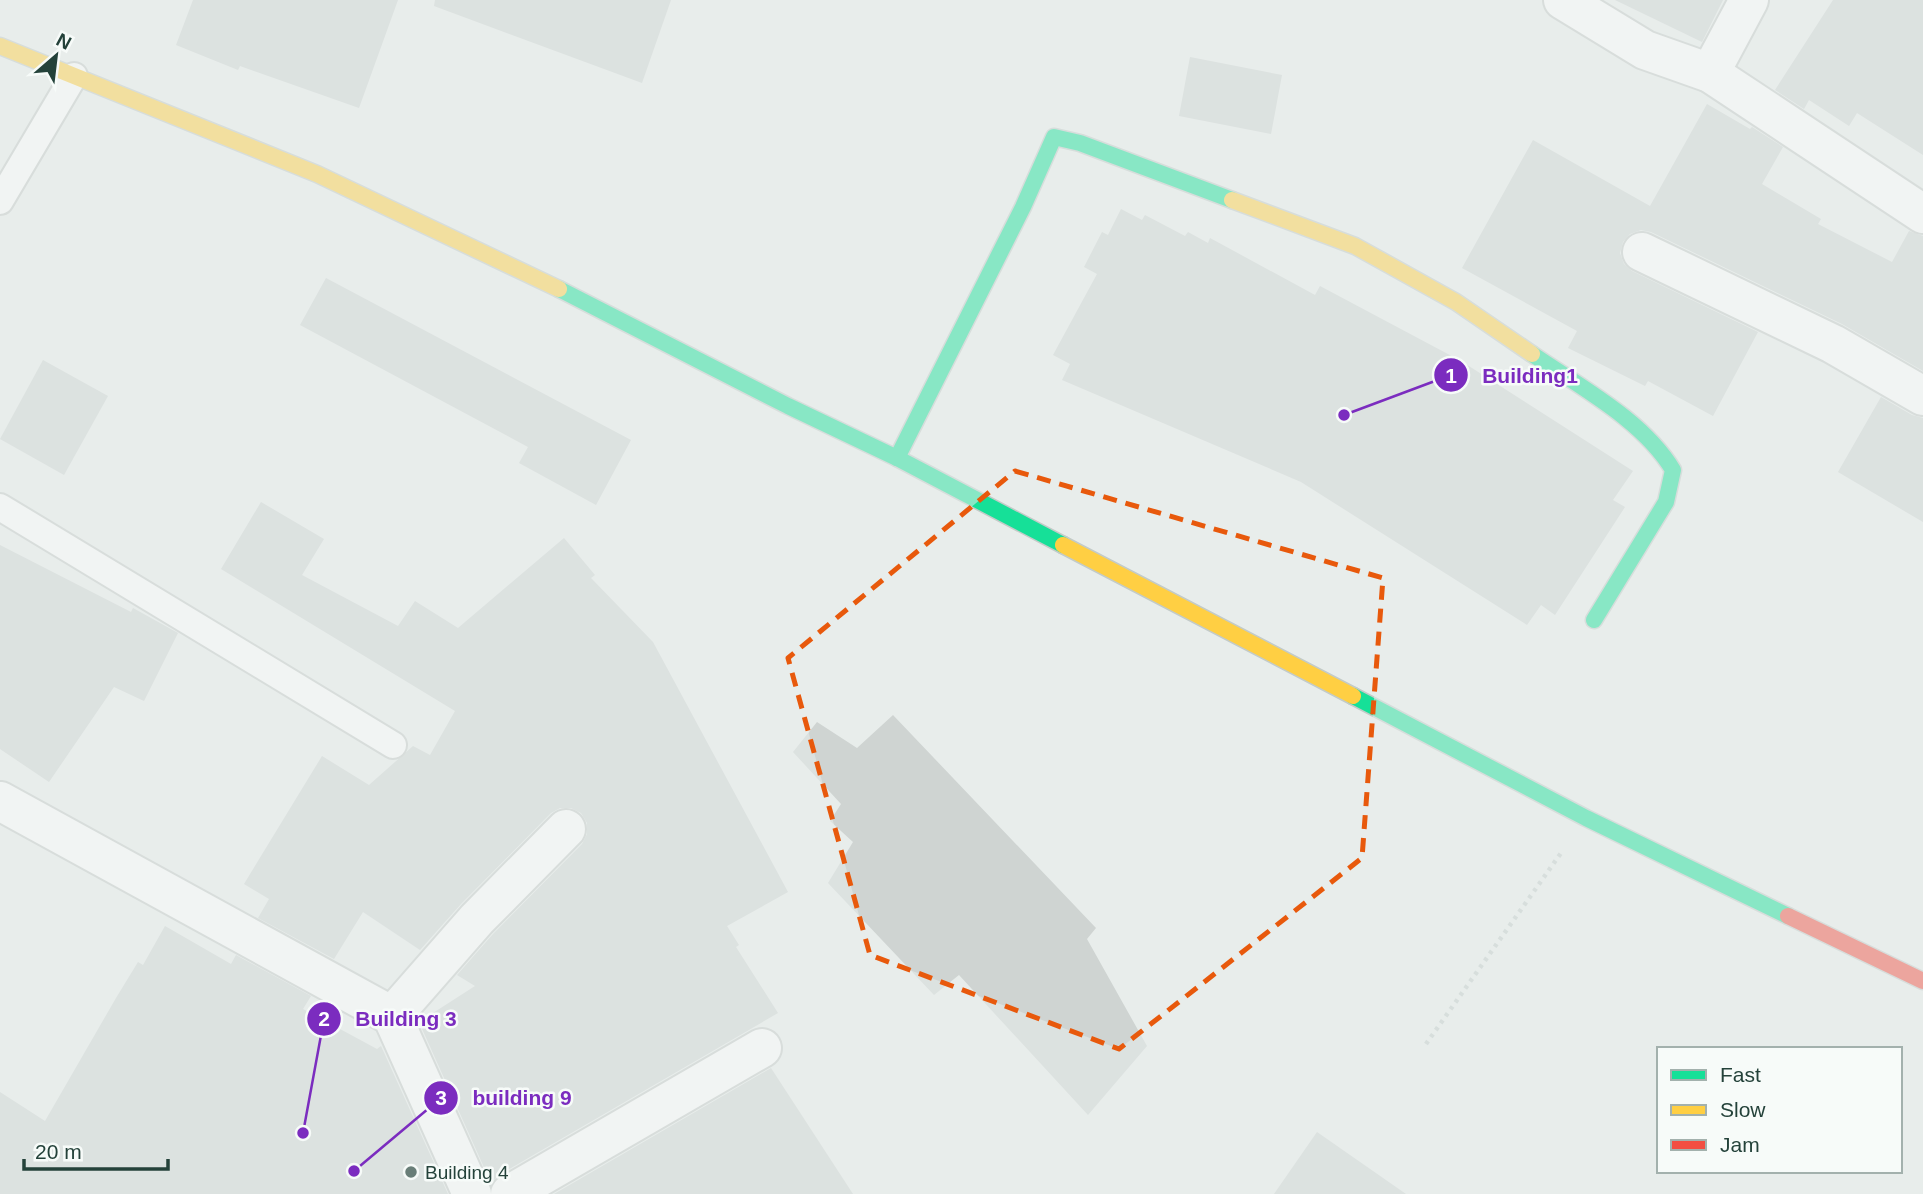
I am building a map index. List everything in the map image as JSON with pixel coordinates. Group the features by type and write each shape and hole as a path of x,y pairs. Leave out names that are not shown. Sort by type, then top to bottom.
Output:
{"street":[{"path":"1563,0 1645,50 1710,73 1923,214"},
{"path":"1710,73 1749,0"},
{"path":"0,46 317,174 585,302 788,406 897,458 1586,818 1923,981"},
{"path":"897,458 1023,207 1054,137 1080,143 1355,246 1456,302 1640,429 1661,450 1674,470 1666,502 1594,620"},
{"path":"1642,252 1833,344 1923,396"},
{"path":"0,801 392,1016 472,1194"},
{"path":"392,1016 478,919 566,829"},
{"path":"510,1194 762,1048"}],"lane":[{"path":"0,201 74,76"},
{"path":"0,507 393,745"}],"path":[{"path":"1426,1044 1586,818"}],"highlighted area":[{"path":"1015,471 1383,578 1362,858 1119,1049 870,955 788,658"}],"building":[{"path":"193,0 398,0 359,108 240,66 238,70 176,45"},
{"path":"435,0 671,0 642,83 434,6"},
{"path":"1615,0 1723,0 1702,42"},
{"path":"1833,0 1923,0 1923,155 1857,113 1849,126 1809,100 1804,109 1775,90"},
{"path":"1190,57 1282,75 1271,134 1179,116"},
{"path":"1707,104 1750,129 1752,127 1783,147 1762,184 1821,219 1818,224 1892,262 1909,231 1923,236 1923,371 1842,324 1651,232 1641,230 1630,234 1623,242 1620,253 1624,264 1632,271 1758,332 1713,416 1648,381 1645,386 1568,348 1577,331 1462,268 1533,140 1650,206"},
{"path":"1121,209 1142,220 1145,215 1185,236 1188,232 1208,243 1210,238 1315,295 1320,286 1461,361 1633,471 1613,500 1625,507 1555,615 1541,605 1527,625 1301,482 1062,380 1070,364 1053,355 1097,274 1084,267 1102,232 1108,235"},
{"path":"326,278 631,440 596,505 519,463 528,447 300,325"},
{"path":"43,360 108,396 64,475 0,439"},
{"path":"1881,397 1912,415 1923,418 1923,522 1838,472"},
{"path":"261,502 324,539 302,575 398,626 415,601 458,628 564,538 595,575 591,578 653,642 788,892 727,926 739,945 736,947 778,1013 499,1175 491,1183 419,1022 475,986 457,975 493,934 582,844 587,834 587,823 581,813 571,808 560,808 551,813 461,904 420,950 363,912 334,959 258,918 269,899 244,884 322,756 369,785 413,746 430,755 455,711 221,569"},
{"path":"0,545 131,612 133,608 178,633 144,701 114,687 49,782 0,749"},
{"path":"893,715 1096,928 1087,939 1147,1046 1088,1115 959,975 934,995 828,883 853,842 830,821 841,804 793,752 817,722 857,748"},
{"path":"165,926 231,964 236,955 311,996 303,1009 377,1049 381,1046 448,1194 0,1194 0,1092 45,1121 138,962 143,965"},
{"path":"771,1068 853,1194 554,1194"},
{"path":"1317,1132 1406,1194 1274,1194"}],"traffic: fast":[{"path":"897,458 1023,207 1054,137 1080,143 1232,200"},
{"path":"559,289 788,406 897,458 1063,545"},
{"path":"1532,354 1628,420 1645,435 1673,470 1666,502 1594,620"},
{"path":"1353,696 1586,818 1788,916"}],"traffic: slow":[{"path":"0,46 317,174 559,289"},
{"path":"1232,200 1355,246 1456,302 1532,354"},
{"path":"1063,545 1353,696"}],"traffic: jam":[{"path":"1788,916 1923,981"}],"place":[{"name":"Building1","path":"1344,415"},
{"name":"Building 3","path":"303,1133"},
{"name":"building 9","path":"354,1171"},
{"name":"Building 4","path":"411,1172"}]}
